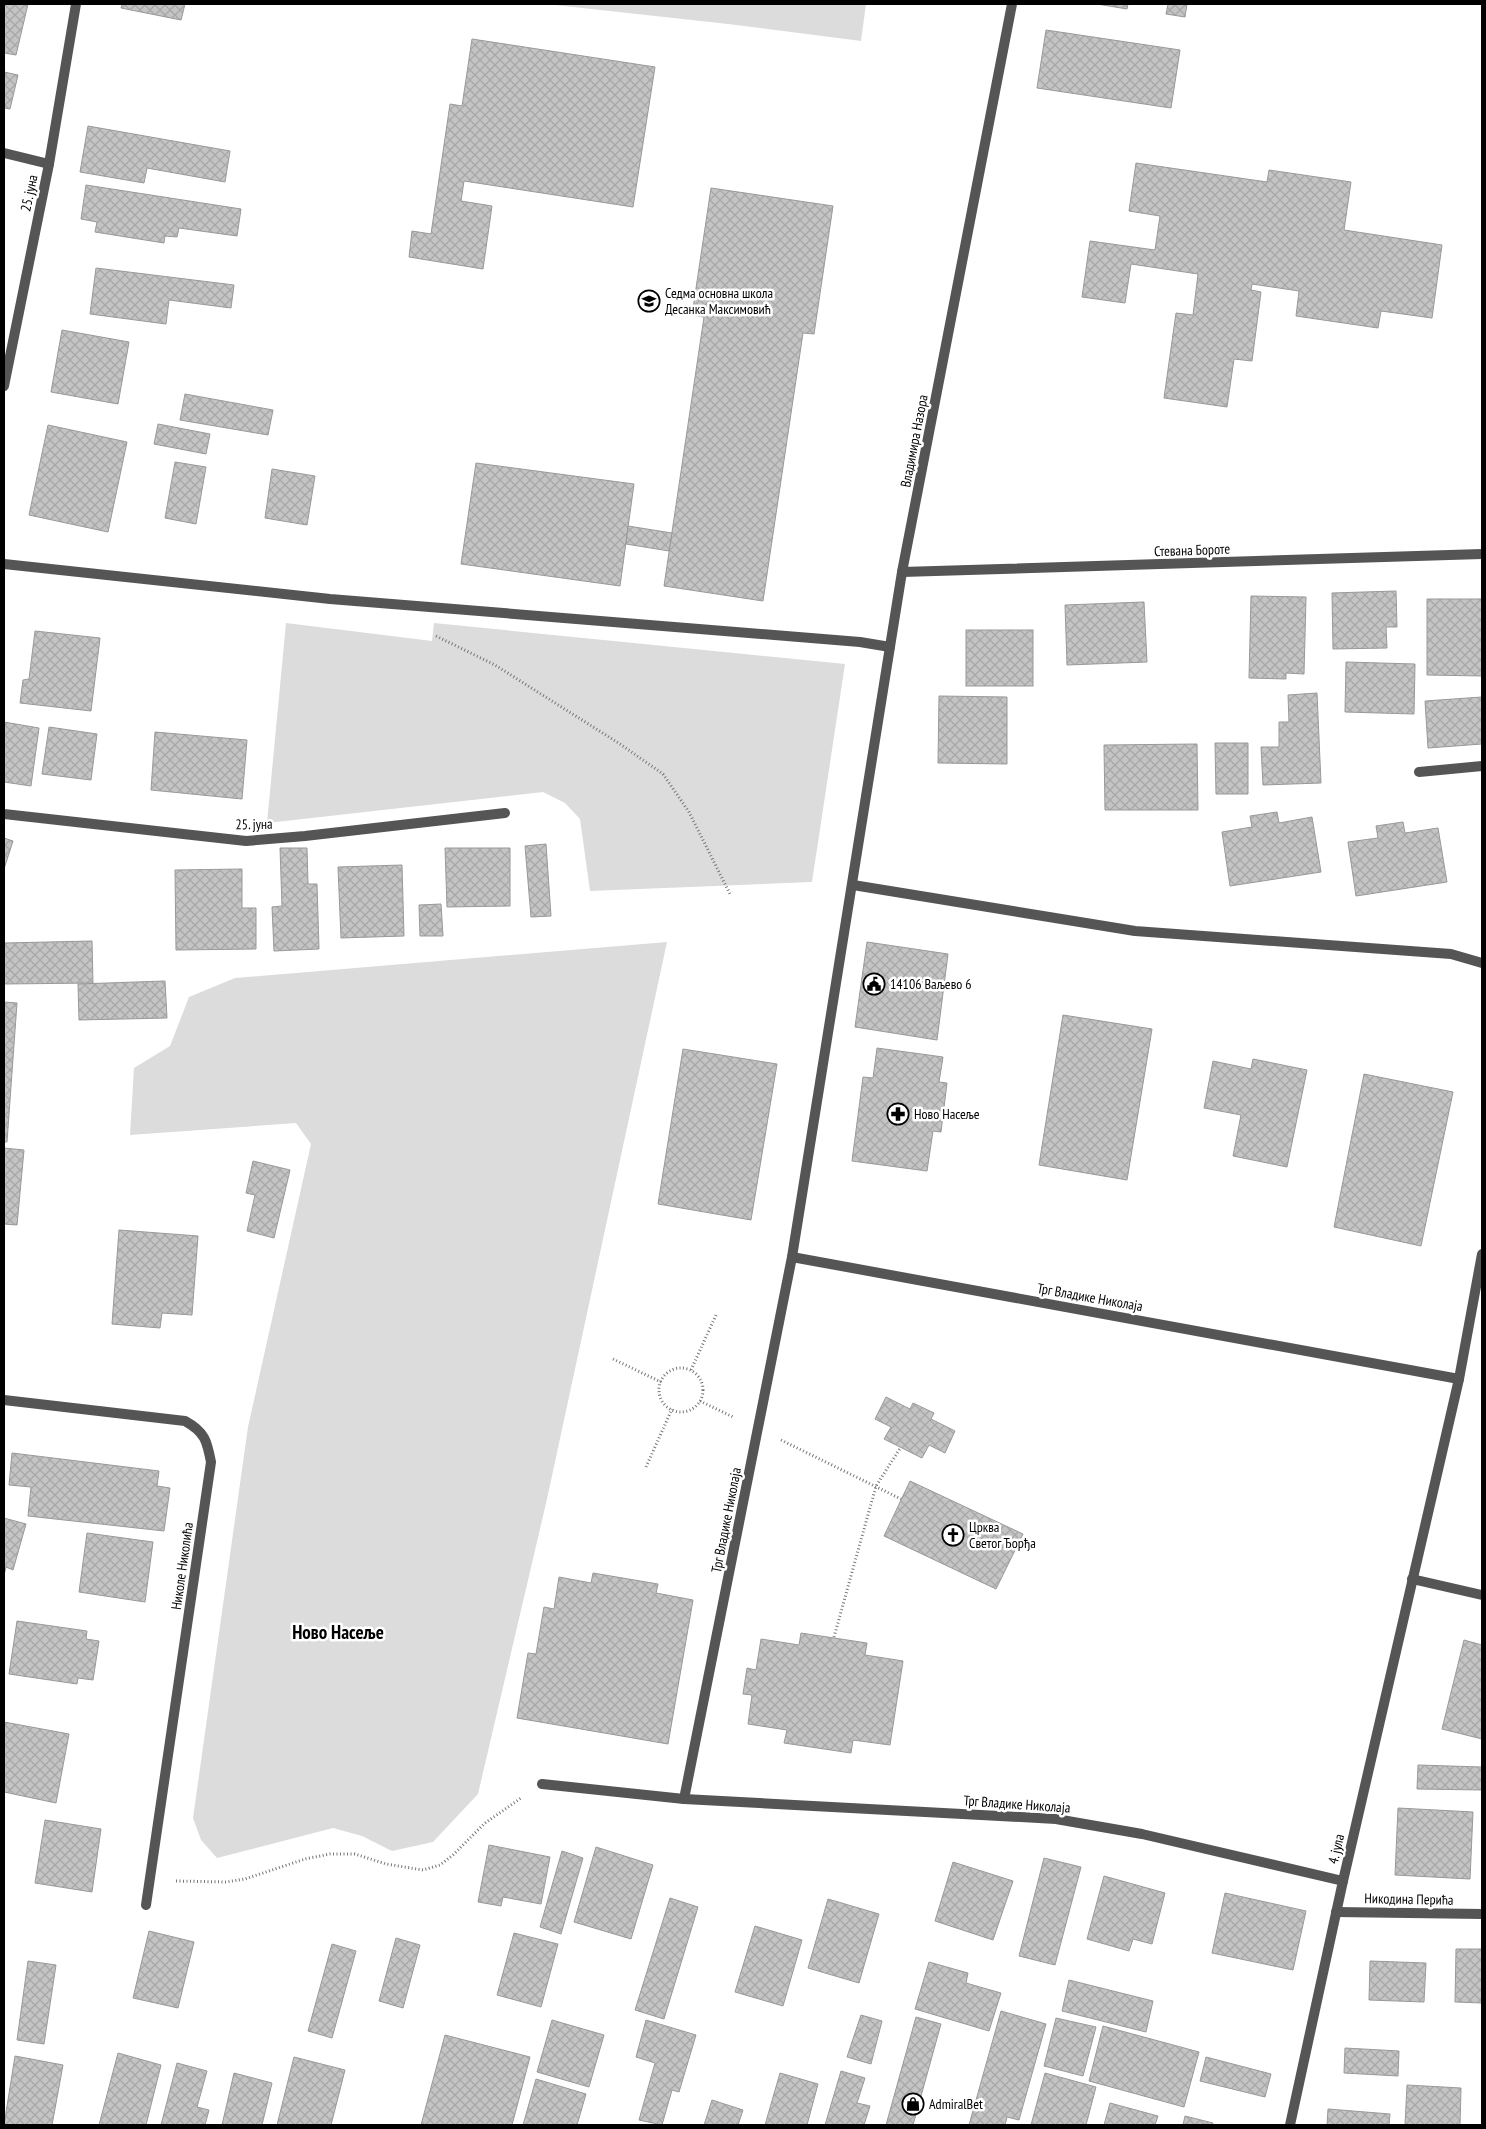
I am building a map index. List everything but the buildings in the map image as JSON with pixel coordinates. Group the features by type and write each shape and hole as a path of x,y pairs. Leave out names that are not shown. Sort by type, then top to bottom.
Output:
{"street":[{"name":"25. јуна","path":"4,386 49,164 76,4"},
{"name":"Владимира Назора","path":"792,1257 902,572 1012,4"},
{"path":"4,153 49,164"},
{"name":"Стевана Бороте","path":"902,572 1482,554"},
{"path":"4,564 330,599 850,641 890,647"},
{"path":"1419,772 1482,766"},
{"name":"25. јуна","path":"4,814 246,840 314,835 505,813"},
{"path":"853,885 1135,931 1451,954 1482,963"},
{"name":"4. јула","path":"1290,2125 1343,1881 1459,1379 1482,1254"},
{"name":"Трг Владике Николаја","path":"1343,1881 1142,1834 1056,1819 684,1799 792,1257 1459,1379"},
{"name":"Николе Николића","path":"4,1400 186,1421 197,1427 207,1441 211,1462 146,1905"},
{"path":"1412,1579 1482,1595"},
{"path":"542,1784 684,1799"},
{"name":"Никодина Перића","path":"1336,1912 1482,1914"}],"path":[{"path":"431,634 495,665 620,744 662,774 689,812 730,896"},
{"path":"691,1370 716,1316"},
{"path":"613,1359 661,1382"},
{"path":"674,1369 691,1370 700,1378 702,1384 703,1391 700,1401 692,1409 678,1412 661,1398 661,1382 668,1372 674,1369"},
{"path":"700,1401 901,1499"},
{"path":"646,1467 672,1409"},
{"path":"834,1637 876,1486 901,1447"},
{"path":"150,1881 226,1882 245,1879 305,1859 330,1854 355,1854 386,1864 423,1870 440,1865 453,1855 485,1823 542,1784"}],"shaded area":[{"path":"546,4 866,4 861,41"},
{"path":"286,623 432,641 434,623 845,664 812,882 590,891 580,819 565,803 543,792 267,823"},
{"path":"667,942 547,1499 478,1794 433,1842 392,1851 362,1836 333,1828 217,1858 201,1840 193,1818 248,1427 311,1144 296,1123 130,1135 134,1068 170,1046 189,997 235,978"}],"place":[{"name":"Седма основна школа Десанка Максимовић","path":"649,301"},
{"name":"14106 Ваљево 6","path":"874,984"},
{"name":"Ново Насеље","path":"898,1114"},
{"name":"Црква Светог Ђорђа","path":"953,1535"},
{"name":"AdmiralBet","path":"913,2104"}],"district":[{"name":"Ново Насеље","path":"338,1632"}]}
